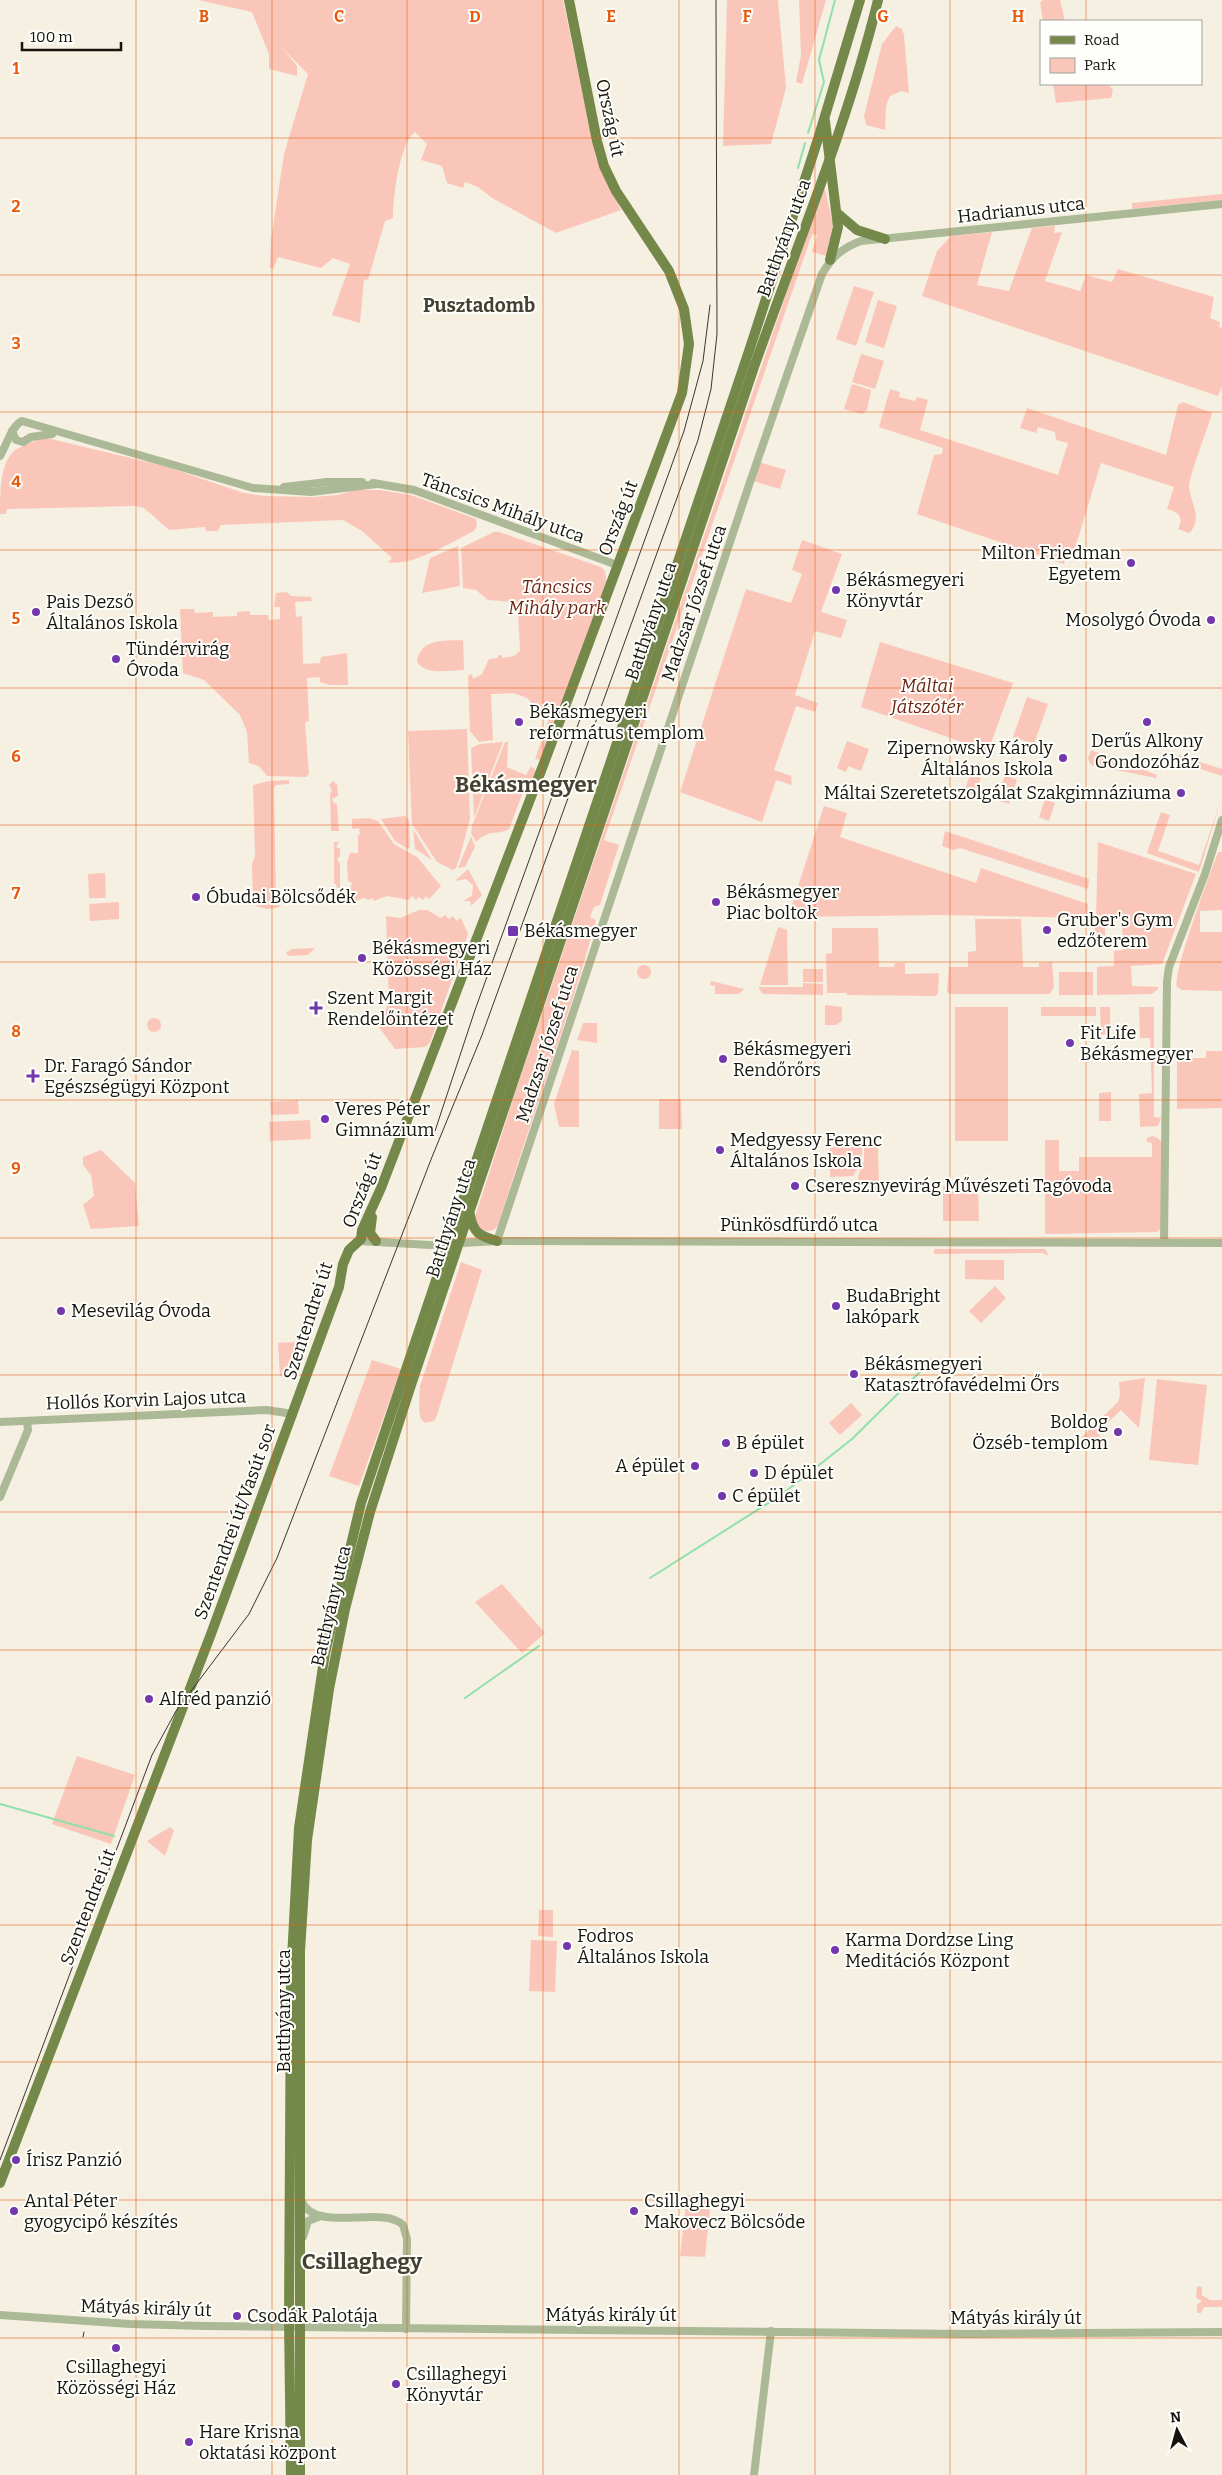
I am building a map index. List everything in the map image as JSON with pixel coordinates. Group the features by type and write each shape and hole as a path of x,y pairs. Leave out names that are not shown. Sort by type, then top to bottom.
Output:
{"main road":[{"name":"Ország út","path":"359,1241 472,953 682,394 688,366 689,335 684,309 674,280 616,192 604,166 597,141 569,0"},
{"name":"Batthyány utca","path":"294,2327 290,1977 293,1911 299,1828 314,1710 325,1652 360,1509 805,179 860,0"},
{"name":"Batthyány utca","path":"294,2327 300,2252 301,1917 309,1816 329,1688 345,1609 370,1512 754,367 792,259 831,158 861,68 878,0"},
{"path":"824,120 831,158 838,235 830,260"},
{"path":"837,213 857,230 885,239"},
{"path":"376,1241 370,1228 377,1198"},
{"path":"470,1215 475,1232 480,1236 497,1240"},
{"name":"Szentendrei út","path":"293,1414 339,1287 343,1264 349,1250 359,1241"},
{"name":"Szentendrei út/Vasút sor","path":"208,1642 293,1414"},
{"name":"Szentendrei út","path":"0,2183 208,1642"},
{"path":"291,2475 294,2327"},
{"path":"294,2327 300,2475"}],"street":[{"name":"Hadrianus utca","path":"830,260 850,245 861,240 1222,204"},
{"name":"Madzsar József utca","path":"497,1240 750,482 822,274 830,260"},
{"path":"0,456 12,431 18,422 25,422 30,425 33,431 31,437 26,442 20,442 14,438 12,431"},
{"name":"Táncsics Mihály utca","path":"30,425 243,486 267,490 328,482 376,484 414,490 617,565"},
{"name":"Táncsics Mihály utca","path":"31,437 56,433"},
{"path":"0,456 20,442"},
{"path":"1164,1242 1167,981 1169,967 1205,874 1222,820"},
{"name":"Pünkösdfürdő utca","path":"359,1241 405,1244 460,1244 497,1240 1222,1242"},
{"name":"Hollós Korvin Lajos utca","path":"0,1422 267,1410 293,1414"},
{"path":"0,1497 28,1430 27,1421"},
{"path":"299,2191 308,2211 321,2216 396,2220 406,2229 408,2272 406,2329"},
{"path":"300,2252 305,2226 308,2221 321,2216"},
{"name":"Mátyás király út","path":"0,2315 130,2324 406,2329 968,2334 1222,2332"},
{"path":"754,2475 771,2332"}],"green space":[{"path":"198,0 563,0 596,158 621,210 556,233 492,198 478,187 465,182 463,188 447,183 442,166 421,160 427,144 415,132 409,138 401,159 394,198 393,218 385,221 368,280 364,279 360,323 332,315 350,264 333,258 321,268 278,257 273,269 270,268 271,240 284,154 308,74 283,49 297,66 297,76 269,69 269,54 252,12"},
{"path":"727,0 778,0 786,88 771,144 723,146"},
{"path":"799,0 826,0 802,84 796,82 801,55"},
{"path":"1043,0 1060,0 1065,20 1043,20 1040,2"},
{"path":"896,26 902,29 904,35 909,93 901,91 890,96 886,106 885,130 866,125 864,116 882,44"},
{"path":"1053,85 1109,85 1113,90 1111,98 1056,103"},
{"path":"822,188 825,189 833,224 826,256 812,252 817,235 812,234 604,840 619,845 600,905 594,907 590,917 596,920 561,1035 498,1226 493,1230 483,1232 475,1223 475,1217 514,1096"},
{"path":"1222,194 1222,200 1132,209 1132,203"},
{"path":"1055,226 1054,233 1062,232 1045,281 1080,291 1086,275 1112,282 1118,269 1214,297 1210,318 1220,322 1219,327 1222,328 1222,386 1218,396 922,296 937,251 951,236 992,232 977,285 1009,291 1032,228"},
{"path":"854,286 874,292 856,346 836,339"},
{"path":"878,300 897,306 884,348 865,342"},
{"path":"861,354 884,361 875,389 852,382"},
{"path":"852,384 871,390 867,410 862,414 844,409"},
{"path":"890,389 900,392 899,397 915,401 917,397 928,400 920,430 1058,475 1068,443 1056,440 1055,432 1038,427 1036,433 1020,428 1027,408 1166,455 1178,405 1183,402 1212,413 1189,487 1196,516 1193,528 1189,533 1178,529 1180,525 1179,516 1177,513 1167,509 1174,487 1101,463 1072,558 1066,557 1064,564 917,514 934,455 942,454 943,448 879,427"},
{"path":"40,438 47,438 164,466 244,493 264,496 313,497 338,495 355,490 380,490 411,495 476,519 477,526 474,531 431,552 397,563 388,562 392,558 362,531 343,520 221,525 218,531 206,531 205,527 169,530 144,508 136,506 7,509 6,514 0,514 2,479 6,462 15,450"},
{"path":"759,462 786,470 780,489 753,481"},
{"name":"Táncsics Mihály park","path":"494,532 499,532 601,567 605,571 607,584 540,760 535,759 551,713 536,708 527,698 513,693 491,694 493,740 479,742 470,731 468,676 472,674 473,679 482,674 489,659 498,658 498,655 501,655 502,658 514,656 520,651 518,612 515,609 517,605 513,602 488,600 476,590 463,588 461,548"},
{"path":"802,540 842,554 821,612 847,620 841,638 815,631 795,695 818,703 815,712 796,706 774,770 791,776 792,785 776,780 762,822 680,792 746,589 791,603 802,574 792,570"},
{"path":"458,546 460,586 422,593 430,558"},
{"path":"287,592 291,596 311,597 312,601 295,602 296,617 302,616 303,664 320,663 321,657 347,653 348,685 330,685 320,682 320,677 307,678 309,721 305,722 309,774 306,777 267,776 259,766 249,763 247,732 240,715 204,680 183,673 180,609 194,609 195,613 213,612 213,617 237,616 237,612 250,611 250,615 268,615 269,620 280,619 280,607 274,607 276,593"},
{"path":"463,640 464,670 432,671 417,662 419,654 423,649 434,642"},
{"name":"Máltai Játszótér","path":"880,642 1013,683 988,751 861,707"},
{"path":"1027,697 1048,704 1034,744 1013,737"},
{"path":"467,729 470,819 456,868 453,870 437,862 412,824 408,731"},
{"path":"847,741 869,749 861,771 848,766 846,772 837,768"},
{"path":"503,742 474,818 471,748 480,744"},
{"path":"505,742 508,742 507,767 526,775 531,766 536,771 531,784 523,792 509,829 485,835 476,842 471,833 472,826"},
{"path":"1091,750 1157,775 1156,778 1091,765 1088,758"},
{"path":"1178,755 1222,769 1222,776 1176,761"},
{"path":"970,775 981,778 974,796 964,792"},
{"path":"1005,775 1017,780 1009,804 996,800"},
{"path":"289,780 289,784 276,785 274,788 276,902 280,903 279,907 272,909 263,908 254,905 253,901 252,864 255,856 253,785 269,781"},
{"path":"333,781 337,784 338,796 332,799 337,804 339,831 331,831 330,794 332,790 329,785"},
{"path":"1222,796 1199,872 1147,853 1161,812 1170,815 1158,851 1199,865"},
{"path":"1045,799 1055,803 1049,821 1039,817"},
{"path":"824,806 847,813 840,837 976,883 981,868 1088,904 1088,918 942,915 788,917"},
{"path":"405,816 409,820 410,847 408,849 395,841 381,819"},
{"path":"369,818 378,821 394,844 417,857 441,886 429,899 426,896 423,900 419,897 416,900 412,896 409,900 387,896 374,901 372,898 369,900 363,898 356,901 350,898 349,891 352,883 348,881 347,862 350,853 358,853 358,835 360,835 359,828 352,829 352,819"},
{"path":"413,829 432,860 415,849"},
{"path":"945,831 1089,879 1088,889 960,848 953,850 942,846"},
{"path":"471,836 475,847 465,867 458,868"},
{"path":"334,842 339,842 336,847 340,849 340,856 337,859 340,864 340,888 337,888 336,884 334,884"},
{"path":"1098,842 1196,874 1162,964 1131,966 1132,986 1159,987 1151,994 1097,995 1097,967 1114,966 1114,951 1123,950 1122,917 1096,918"},
{"path":"1218,852 1222,852 1222,910 1200,911 1200,932 1222,932 1222,991 1182,990 1177,987 1177,977 1193,922"},
{"path":"468,869 482,895 472,905 463,906 471,905 470,901 463,901 472,896 473,885 466,879 455,881"},
{"path":"105,873 106,898 89,898 88,874"},
{"path":"119,902 119,919 90,921 89,904"},
{"path":"419,910 427,910 441,918 445,915 449,919 453,916 457,921 461,918 468,934 430,1043 425,1047 395,1049 376,1023 376,1018 385,1011 389,1003 386,916 400,918"},
{"path":"975,919 1021,919 1023,967 1039,967 1039,963 1052,962 1054,987 1050,994 950,994 947,992 949,967 968,967 968,952 976,951"},
{"path":"1095,921 1105,921 1105,937 1095,938"},
{"path":"778,927 787,930 788,985 760,985"},
{"path":"832,928 878,928 879,967 894,967 895,963 905,963 905,974 939,973 938,993 936,996 827,993 826,954 832,953"},
{"path":"315,948 308,955 288,956 286,952 293,949"},
{"path":"641,965 647,965 651,972 647,979 641,979 637,975 637,969"},
{"path":"803,969 823,969 823,982 803,982"},
{"path":"1059,972 1093,972 1093,995 1059,995"},
{"path":"711,981 744,989 739,994 715,994 715,986 710,985"},
{"path":"803,983 823,984 823,995 763,994 759,989 759,987 803,987"},
{"path":"825,1005 842,1007 842,1021 836,1025 825,1025"},
{"path":"955,1007 1008,1007 1008,1141 955,1141"},
{"path":"1041,1007 1096,1007 1096,1016 1041,1016"},
{"path":"1100,1007 1110,1007 1110,1034 1101,1035"},
{"path":"1139,1007 1154,1007 1154,1117 1161,1118 1158,1126 1140,1127 1139,1094 1152,1093 1150,1038 1140,1038"},
{"path":"151,1018 157,1018 161,1025 157,1032 151,1032 147,1028 147,1022"},
{"path":"583,1023 597,1023 597,1043 577,1040"},
{"path":"572,1050 579,1051 579,1127 559,1127 554,1104"},
{"path":"1206,1051 1222,1051 1222,1108 1177,1109 1177,1058 1206,1058"},
{"path":"1111,1092 1111,1121 1099,1121 1099,1093"},
{"path":"659,1099 681,1099 682,1129 659,1129"},
{"path":"298,1100 299,1114 271,1115 270,1102"},
{"path":"310,1120 311,1139 270,1141 269,1122"},
{"path":"1152,1136 1158,1138 1162,1143 1161,1228 1157,1232 1045,1234 1045,1140 1059,1140 1059,1171 1079,1171 1079,1157 1152,1157 1152,1143 1147,1142 1147,1138"},
{"path":"830,1147 862,1147 862,1161 853,1176 830,1177"},
{"path":"864,1147 878,1147 879,1194 859,1194 858,1176 864,1161"},
{"path":"101,1150 135,1183 139,1226 91,1229 83,1205 94,1196 91,1175 83,1165 83,1157"},
{"path":"978,1185 979,1221 943,1221 943,1186"},
{"path":"934,1249 1045,1249 1049,1256 1043,1253 934,1254"},
{"path":"965,1260 1004,1260 1004,1280 965,1279"},
{"path":"461,1262 482,1270 436,1418 434,1421 425,1423 421,1419 419,1410 420,1386"},
{"path":"995,1286 1006,1298 981,1323 969,1311"},
{"path":"295,1342 297,1375 280,1376 278,1343"},
{"path":"372,1360 401,1369 359,1486 329,1476"},
{"path":"1145,1378 1139,1428 1121,1410 1097,1433 1106,1443 1101,1447 1081,1438 1118,1402 1120,1395 1119,1382"},
{"path":"1157,1379 1207,1385 1198,1465 1149,1460"},
{"path":"851,1403 862,1415 840,1435 829,1423"},
{"path":"502,1584 545,1633 522,1653 475,1602"},
{"path":"77,1756 135,1775 111,1844 52,1824"},
{"path":"170,1827 174,1830 165,1856 147,1841"},
{"path":"539,1910 553,1910 553,1937 538,1936"},
{"path":"531,1940 557,1941 555,1992 529,1991"},
{"path":"687,2195 711,2199 705,2257 680,2256"},
{"path":"1197,2286 1202,2287 1202,2295 1210,2300 1222,2300 1222,2307 1204,2307 1201,2313 1197,2313 1197,2304 1201,2300 1196,2298"}],"waterway":[{"path":"808,133 824,82 819,60 835,0"},
{"path":"798,168 805,143"},
{"path":"650,1578 781,1495 852,1439 932,1360"},
{"path":"465,1698 539,1646"},
{"path":"0,1804 114,1836"}],"tram line":[{"path":"0,2160 152,1755 176,1711 249,1614 277,1558 432,1157 482,1035 698,440 711,389 717,334 716,0"},
{"path":"435,1131 475,1010 684,431 703,361 710,305"},
{"path":"83,2337 84,2332"}],"place":[{"name":"Milton Friedman Egyetem","path":"1131,563"},
{"name":"Békásmegyeri Könyvtár","path":"836,590"},
{"name":"Pais Dezső Általános Iskola","path":"36,612"},
{"name":"Mosolygó Óvoda","path":"1211,620"},
{"name":"Tündérvirág Óvoda","path":"116,659"},
{"name":"Békásmegyeri református templom","path":"519,722"},
{"name":"Derűs Alkony Gondozóház","path":"1147,722"},
{"name":"Zipernowsky Károly Általános Iskola","path":"1063,758"},
{"name":"Máltai Szeretetszolgálat Szakgimnáziuma","path":"1181,793"},
{"name":"Óbudai Bölcsődék","path":"196,897"},
{"name":"Békásmegyer Piac boltok","path":"716,902"},
{"name":"Gruber's Gym edzőterem","path":"1047,930"},
{"name":"Békásmegyer","path":"513,931"},
{"name":"Békásmegyeri Közösségi Ház","path":"362,958"},
{"name":"Szent Margit Rendelőintézet","path":"316,1008"},
{"name":"Fit Life Békásmegyer","path":"1070,1043"},
{"name":"Békásmegyeri Rendőrőrs","path":"723,1059"},
{"name":"Dr. Faragó Sándor Egészségügyi Központ","path":"33,1076"},
{"name":"Veres Péter Gimnázium","path":"325,1119"},
{"name":"Medgyessy Ferenc Általános Iskola","path":"720,1150"},
{"name":"Cseresznyevirág Művészeti Tagóvoda","path":"795,1186"},
{"name":"BudaBright lakópark","path":"836,1306"},
{"name":"Mesevilág Óvoda","path":"61,1311"},
{"name":"Békásmegyeri Katasztrófavédelmi Őrs","path":"854,1374"},
{"name":"Boldog Özséb-templom","path":"1118,1432"},
{"name":"B épület","path":"726,1443"},
{"name":"A épület","path":"695,1466"},
{"name":"D épület","path":"754,1473"},
{"name":"C épület","path":"722,1496"},
{"name":"Alfréd panzió","path":"149,1699"},
{"name":"Fodros Általános Iskola","path":"567,1946"},
{"name":"Karma Dordzse Ling Meditációs Központ","path":"835,1950"},
{"name":"Írisz Panzió","path":"16,2160"},
{"name":"Antal Péter gyogycipő készítés","path":"14,2211"},
{"name":"Csillaghegyi Makovecz Bölcsőde","path":"634,2211"},
{"name":"Csodák Palotája","path":"237,2316"},
{"name":"Csillaghegyi Közösségi Ház","path":"116,2348"},
{"name":"Csillaghegyi Könyvtár","path":"396,2384"},
{"name":"Hare Krisna oktatási központ","path":"189,2442"}],"district":[{"name":"Pusztadomb","path":"479,305"},
{"name":"Békásmegyer","path":"526,784"},
{"name":"Csillaghegy","path":"362,2261"}]}
